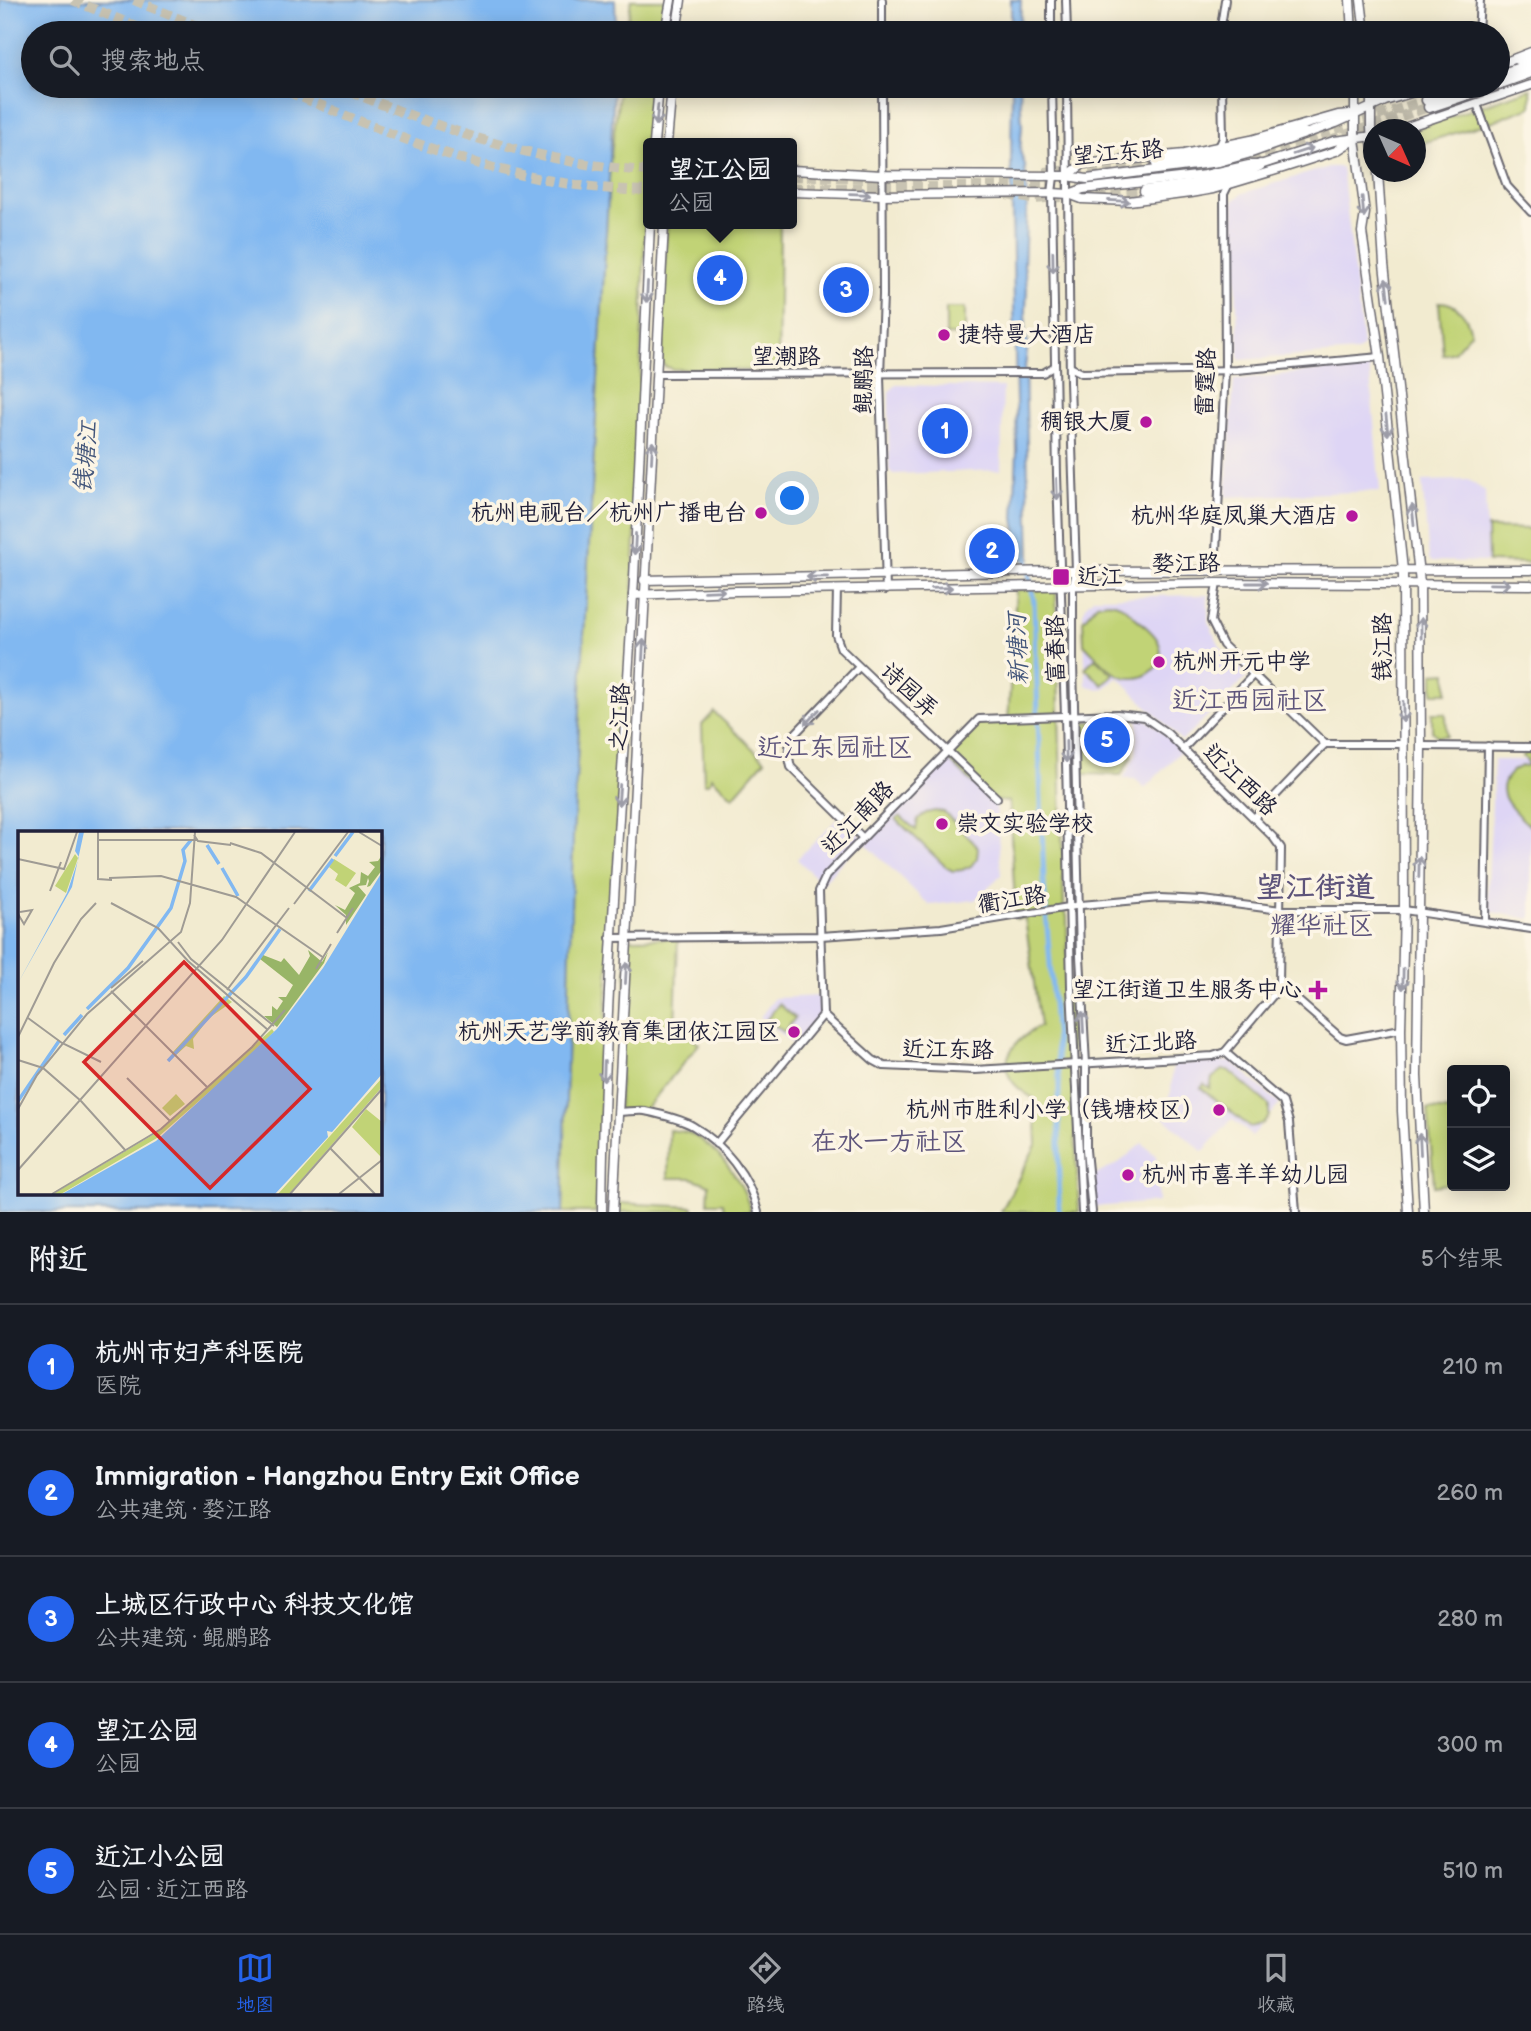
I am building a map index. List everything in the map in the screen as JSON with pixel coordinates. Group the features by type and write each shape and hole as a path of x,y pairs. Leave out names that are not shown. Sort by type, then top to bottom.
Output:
{"highway":[{"path":"1517,59 1531,57"},
{"path":"1510,72 1531,65"},
{"path":"1510,80 1531,72"},
{"path":"1442,98 1428,104 1449,98"},
{"path":"1157,164 1225,153 1304,133"},
{"path":"1145,191 1219,179 1247,172 1260,165"}],"main road":[{"path":"667,21 671,0"},
{"path":"678,21 681,0"},
{"path":"1350,0 1351,21"},
{"path":"1361,0 1364,21"},
{"path":"1510,61 1531,52"},
{"path":"1510,93 1531,85"},
{"path":"654,138 658,98"},
{"path":"667,138 671,98"},
{"name":"钱江路","path":"1356,98 1355,139 1365,213 1362,232 1380,357 1403,570 1404,910 1401,1029 1402,1111 1408,1212"},
{"path":"1372,98 1373,119"},
{"name":"望江东路","path":"797,170 882,175 1067,176 1087,179 1219,162 1279,145 1395,98"},
{"path":"1426,121 1495,98"},
{"path":"1067,176 1083,164 1157,158 1231,145 1338,115 1357,114"},
{"name":"望江东路","path":"797,192 882,195 1069,194 1083,189 1205,175 1260,165 1334,141 1363,138"},
{"path":"1069,194 1082,199 1129,201 1213,189 1336,151 1355,139"},
{"name":"钱江路","path":"1379,182 1384,264 1420,583 1418,1105 1424,1212"},
{"name":"之江路","path":"602,1212 610,938 634,580 650,229"},
{"name":"之江路","path":"612,1212 664,229"},
{"name":"婺江路","path":"634,580 1059,571 1531,570"},
{"name":"婺江路","path":"633,595 1217,583 1531,585"}],"street":[{"path":"882,0 882,21"},
{"path":"1051,0 1051,21"},
{"path":"1066,0 1067,21"},
{"path":"1222,21 1225,0"},
{"path":"1479,21 1480,0"},
{"name":"鲲鹏路","path":"882,98 883,332 880,375 886,590"},
{"name":"富春路","path":"1052,98 1059,571 1071,986 1082,1212"},
{"name":"富春路","path":"1067,98 1080,956 1086,1064 1086,1150 1092,1212"},
{"path":"1219,147 1223,138 1222,98"},
{"path":"1478,104 1507,186 1531,212"},
{"path":"1223,138 1231,145"},
{"path":"1213,189 1224,194 1230,184"},
{"name":"雷霆路","path":"1215,571 1225,370 1224,194"},
{"path":"1070,367 1082,373 1225,370 1380,357"},
{"name":"望潮路","path":"656,374 1007,374 1040,373 1055,366"},
{"path":"1040,373 1055,382"},
{"path":"1070,382 1082,373"},
{"path":"1217,583 1211,621 1223,645 1325,744 1403,744"},
{"name":"诗园弄","path":"837,589 836,635 841,649 996,798"},
{"path":"859,667 793,736 788,746 788,756 791,767 863,838"},
{"path":"1183,749 1253,675"},
{"name":"近江西路","path":"1075,716 1116,714 1144,717 1167,733 1281,848 1281,910"},
{"name":"近江南路","path":"820,936 819,891 826,876 979,719 1075,716"},
{"path":"1254,818 1325,744"},
{"path":"1421,746 1531,747"},
{"path":"1485,921 1488,746"},
{"name":"衢江路","path":"610,938 820,936 941,928 1081,905 1160,898 1203,900 1281,910 1404,910 1531,929"},
{"path":"1281,910 1279,984 1340,1037 1346,1039 1401,1029"},
{"path":"716,1144 823,1015 820,936"},
{"name":"近江北路","path":"1086,1064 1213,1056 1224,1052 1274,994 1279,984"},
{"name":"近江东路","path":"823,1015 873,1060 884,1066 975,1070 1086,1064"},
{"path":"1224,1052 1283,1102 1289,1122 1296,1212"},
{"path":"618,1112 643,1111 691,1125 716,1144 742,1174 754,1194 758,1212"}],"shaded area":[{"path":"1329,167 1342,167 1363,346 1358,352 1239,360 1233,201 1243,193"},
{"path":"1369,365 1380,491 1226,497 1234,380"},
{"path":"896,385 1003,387 1001,470 893,474 889,470 889,392"},
{"path":"1468,480 1485,491 1488,562 1431,561 1422,481"},
{"name":"杭州开元中学","path":"1208,595 1208,622 1220,647 1248,676 1182,741 1118,677 1105,688 1098,690 1086,685 1083,612 1094,597"},
{"path":"1138,717 1144,717 1183,749 1145,788 1135,779 1123,779 1136,754"},
{"name":"崇文实验学校","path":"949,758 996,803 1001,875 975,900 929,905 866,844"},
{"path":"1494,760 1531,760 1531,919 1487,911"},
{"path":"840,816 863,838 822,884 797,859"},
{"name":"杭州天艺学前教育集团依江园区","path":"822,996 823,1015 796,1047 760,1017 775,998"},
{"name":"杭州市胜利小学（钱塘校区）","path":"1231,1061 1280,1104 1252,1136 1232,1119 1203,1152 1161,1115 1171,1092 1173,1064"},
{"name":"杭州市喜羊羊幼儿园","path":"1142,1143 1156,1156 1158,1202 1092,1207 1090,1178 1120,1162"}],"green space":[{"path":"631,0 665,0 662,21 628,21"},
{"path":"1531,89 1531,107 1426,142 1426,125"},
{"path":"618,98 653,98 649,138 643,138 643,229 645,229 633,595 610,938 596,1212 563,1212 573,836 610,162"},
{"path":"667,229 780,229 778,371 672,369 664,366 661,358"},
{"path":"1439,302 1451,304 1461,311 1471,333 1454,352 1443,355"},
{"path":"946,308 965,308 965,336 946,335"},
{"path":"1487,528 1531,529 1531,563 1488,562"},
{"path":"1016,590 1056,590 1064,910 1067,916 1079,1212 1001,1212 1037,1143 1035,1099 1012,1081 1007,1071 1007,1061 1017,1043 1040,1026 1025,918 1016,919 1009,801 991,801 943,754 974,723 1008,721"},
{"path":"1108,602 1126,609 1151,631 1158,641 1160,659 1151,672 1135,678 1117,674 1084,644 1083,620 1097,604"},
{"path":"1095,658 1113,674 1103,685 1085,668"},
{"path":"1447,672 1447,693 1433,693 1433,673"},
{"path":"714,712 765,760 733,797 711,777 710,782 704,784 702,725"},
{"path":"1432,713 1444,713 1446,716 1447,736 1437,736 1432,731"},
{"path":"1081,722 1132,723 1132,756 1121,775 1081,774"},
{"path":"1527,752 1531,755 1531,827 1510,806 1503,789 1511,772 1530,765 1523,756"},
{"path":"935,811 944,812 978,847 977,858 971,866 953,871 947,868 896,819 900,816 916,830 918,819"},
{"path":"678,938 675,1025 699,1044 644,1111 618,1112 628,939"},
{"path":"779,1004 795,1018 784,1032 767,1019"},
{"path":"1223,1070 1228,1070 1269,1105 1269,1116 1262,1124 1250,1127 1201,1088 1204,1084 1210,1088 1212,1078"},
{"path":"1428,1109 1447,1111 1447,1184 1434,1186"},
{"path":"669,1130 691,1134 720,1157 743,1189 750,1212 724,1212 723,1203 708,1203 709,1185 692,1178 668,1178"},
{"path":"618,1203 693,1207 693,1212 618,1212"}],"water":[{"name":"钱塘江","path":"0,0 615,0 616,21 21,21 21,98 613,98 573,836 563,1212 0,1212"},
{"path":"1011,0 1021,0 1020,21 1011,21"},
{"path":"1012,98 1021,98 1020,151 1025,165 1027,204 1024,265 1027,287 1025,332 1028,343 1025,367 1030,559 1020,559 1014,518 1017,451"}],"waterway":[{"name":"新塘河","path":"1025,552 1034,602 1044,885 1059,1081 1059,1212"}],"tunnel":[{"path":"73,0 123,21"},
{"path":"134,0 184,21"},
{"path":"304,98 411,141 502,170 597,188 643,191"},
{"path":"367,98 489,142 567,161 643,171"},
{"path":"1249,157 1427,100"},
{"path":"1330,140 1429,107"},
{"path":"1044,172 1157,164"},
{"path":"1139,176 1200,168"},
{"path":"797,176 921,179"},
{"path":"797,188 1089,186"},
{"path":"1007,195 1033,199 1145,191"}],"place":[{"name":"望江公园","path":"720,278"},
{"name":"上城区行政中心 科技文化馆","path":"846,290"},
{"name":"捷特曼大酒店","path":"944,335"},
{"name":"稠银大厦","path":"1146,422"},
{"name":"杭州市妇产科医院","path":"945,431"},
{"name":"杭州电视台／杭州广播电台","path":"761,513"},
{"name":"杭州华庭凤巢大酒店","path":"1352,516"},
{"name":"Immigration - Hangzhou Entry Exit Office","path":"992,551"},
{"name":"近江","path":"1061,577"},
{"name":"杭州开元中学","path":"1159,662"},
{"name":"近江小公园","path":"1107,740"},
{"name":"崇文实验学校","path":"942,824"},
{"name":"望江街道卫生服务中心","path":"1318,990"},
{"name":"杭州天艺学前教育集团依江园区","path":"794,1032"},
{"name":"杭州市胜利小学（钱塘校区）","path":"1219,1110"},
{"name":"杭州市喜羊羊幼儿园","path":"1128,1175"}],"district":[{"name":"近江西园社区","path":"1250,701"},
{"name":"近江东园社区","path":"835,748"},
{"name":"望江街道","path":"1315,888"},
{"name":"耀华社区","path":"1322,926"},
{"name":"在水一方社区","path":"889,1142"}]}
